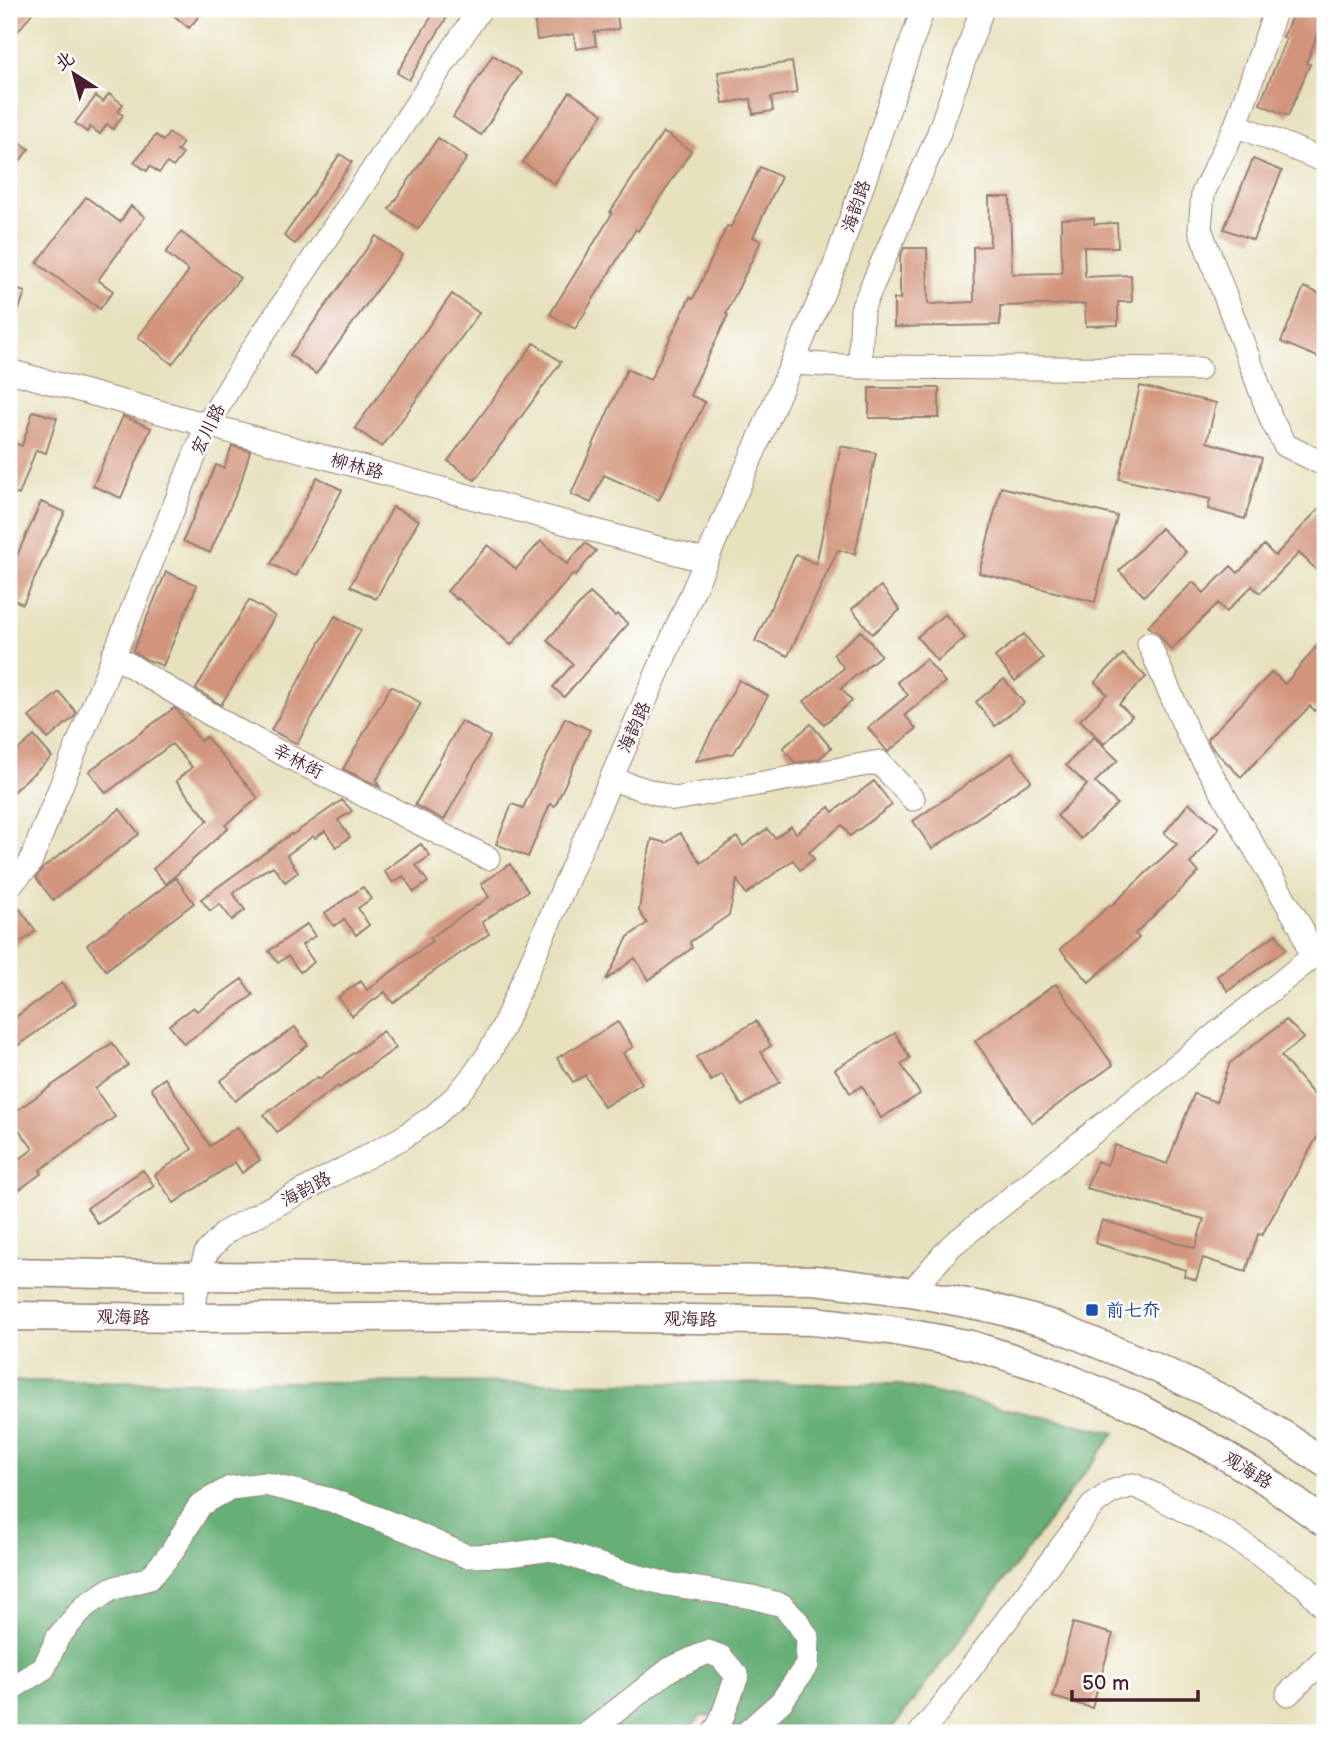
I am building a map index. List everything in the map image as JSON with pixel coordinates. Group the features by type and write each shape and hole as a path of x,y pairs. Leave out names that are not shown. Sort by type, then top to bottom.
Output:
{"main road":[{"path":"9,1272 199,1276 815,1280 911,1292 996,1309 1050,1324 1157,1368 1224,1400 1285,1436 1325,1464"},
{"name":"观海路","path":"9,1316 518,1316 814,1321 890,1330 971,1345 1044,1368 1138,1408 1267,1481 1325,1522"}],"street":[{"name":"宏川路","path":"9,886 29,865 207,425 249,355 480,9"},
{"name":"海韵路","path":"192,1318 206,1253 227,1231 402,1138 434,1116 456,1096 488,1055 503,1027 835,265 923,9"},
{"path":"860,367 862,309 938,135 982,9"},
{"path":"1276,9 1236,125 1203,193 1200,229 1272,421 1285,444 1325,464"},
{"path":"1236,125 1325,161"},
{"path":"792,363 860,367 1199,369"},
{"name":"柳林路","path":"9,371 706,561"},
{"path":"911,1292 951,1247 1318,965 1303,929 1188,734 1149,644"},
{"name":"辛林街","path":"113,655 239,731 488,858"},
{"path":"611,779 675,799 879,762 913,799"},
{"path":"9,1690 44,1668 58,1637 85,1606 111,1589 150,1578 172,1552 200,1506 230,1488 265,1484 331,1500 466,1556 508,1555 551,1549 667,1584 752,1597 782,1605 808,1638 807,1665 781,1702 746,1733"},
{"path":"920,1733 1092,1506 1111,1492 1133,1485 1230,1535 1305,1586 1325,1608"},
{"path":"588,1733 670,1669 708,1652 721,1657 737,1676 720,1723 713,1733"},
{"path":"1289,1694 1325,1658"}],"green space":[{"path":"9,1381 896,1384 1115,1433 889,1733 726,1733 733,1718 701,1716 687,1733 9,1733"}],"building":[{"path":"9,9 35,9 9,43"},
{"path":"166,9 205,9 189,28"},
{"path":"436,9 452,9 409,80 397,73"},
{"path":"533,9 616,9 619,29 594,32 596,46 576,49 574,34 537,40"},
{"path":"1295,9 1325,9 1325,17 1306,63 1310,64 1288,116 1260,104"},
{"path":"493,55 521,73 481,135 453,117"},
{"path":"792,62 797,93 771,97 773,111 753,114 751,99 723,103 718,72"},
{"path":"570,92 603,114 555,184 523,162"},
{"path":"109,94 123,104 118,112 123,115 113,129 107,124 100,134 90,127 87,132 75,123 96,96 103,102"},
{"path":"663,132 691,151 638,231 636,229 575,329 550,314 612,214 610,212"},
{"path":"169,133 183,143 177,151 183,154 173,167 167,163 159,173 150,166 147,171 134,162 156,135 163,141"},
{"path":"9,134 29,149 9,175"},
{"path":"438,138 467,158 418,229 389,209"},
{"path":"340,154 352,162 295,244 284,236"},
{"path":"1253,159 1282,171 1253,240 1224,229"},
{"path":"760,167 781,177 753,237 761,241 690,395 705,402 659,500 604,475 591,503 571,494 627,369 650,380 690,297 693,299 727,226 731,227"},
{"path":"86,197 120,222 131,206 145,217 98,280 113,291 100,309 37,263"},
{"path":"989,197 1010,197 1012,274 1062,273 1061,219 1094,218 1094,224 1117,223 1118,247 1084,247 1085,277 1131,275 1132,302 1118,302 1118,325 1086,326 1085,304 1000,306 1000,325 894,327 894,299 900,299 900,258 904,248 927,248 928,304 974,302 973,247 990,246"},
{"path":"181,232 240,278 172,364 138,337 189,271 166,253"},
{"path":"376,236 402,255 316,374 290,355"},
{"path":"9,287 25,292 11,333 9,333"},
{"path":"1304,287 1325,296 1325,345 1320,358 1281,342"},
{"path":"452,294 479,313 382,447 355,428"},
{"path":"534,343 561,362 475,480 448,461"},
{"path":"1140,386 1216,403 1207,442 1262,458 1245,519 1208,509 1210,499 1119,479"},
{"path":"869,388 939,388 939,418 869,418"},
{"path":"33,411 57,418 46,453 36,450 19,495 9,491 9,452 12,442 22,446"},
{"path":"123,416 151,428 121,498 93,486"},
{"path":"232,446 250,451 241,482 210,553 183,541 216,465 224,468"},
{"path":"841,446 876,453 855,554 838,550 788,656 755,641 796,554 816,564"},
{"path":"317,477 342,490 296,576 271,564"},
{"path":"1001,487 1117,516 1095,602 979,573"},
{"path":"41,502 65,512 23,604 9,598 9,573"},
{"path":"1325,502 1325,578 1299,553 1260,593 1252,586 1226,612 1218,603 1171,650 1158,633 1148,626 1193,582 1204,593 1231,566 1238,573 1264,545 1275,556"},
{"path":"393,507 419,520 376,599 350,586"},
{"path":"1161,528 1186,552 1144,596 1119,571"},
{"path":"541,541 567,564 585,543 596,551 511,645 447,591 488,545 516,569"},
{"path":"166,572 197,585 163,666 133,651"},
{"path":"881,586 900,610 872,634 852,609"},
{"path":"590,593 628,624 564,697 553,687 573,664 547,640"},
{"path":"249,600 275,616 221,705 196,689"},
{"path":"945,614 965,638 937,661 917,637"},
{"path":"335,616 361,630 297,744 271,730"},
{"path":"861,631 881,655 841,688 852,701 824,724 804,701 844,668 833,654"},
{"path":"1024,634 1043,658 1015,681 995,657"},
{"path":"1325,636 1325,699 1315,711 1310,706 1241,777 1213,749 1207,739 1272,672 1285,684"},
{"path":"1123,654 1146,677 1119,704 1132,716 1104,744 1080,720 1107,694 1095,682"},
{"path":"926,659 945,682 905,715 916,729 888,752 868,728 908,695 897,682"},
{"path":"1004,679 1024,703 995,726 976,702"},
{"path":"739,680 768,696 734,753 696,761"},
{"path":"391,686 421,703 376,781 380,787 343,769"},
{"path":"59,692 76,712 74,717 48,739 29,717"},
{"path":"174,708 200,741 206,737 258,798 225,825 228,828 166,884 153,869 208,820 176,781 192,767 172,744 106,793 89,771"},
{"path":"565,718 590,730 555,806 550,804 528,857 496,844 512,804 523,808"},
{"path":"461,721 490,737 444,820 415,805"},
{"path":"811,724 831,748 819,759 795,763 783,748"},
{"path":"34,736 52,757 9,795 9,758"},
{"path":"1094,737 1118,760 1095,782 1117,804 1081,839 1057,816 1087,785 1066,765"},
{"path":"1012,753 1031,781 932,849 913,821"},
{"path":"874,781 892,805 850,836 842,825 809,852 814,859 800,870 793,860 746,894 737,880 729,915 690,942 692,948 649,980 635,958 606,980 628,937 647,923 639,911 652,839 666,843 680,833 701,863 737,837 743,846 767,829 775,838 791,826 796,833 829,807 833,812"},
{"path":"342,800 352,811 338,820 350,837 336,847 325,831 315,838 313,836 287,855 298,872 285,882 273,866 233,893 245,910 232,920 220,904 210,911 201,899"},
{"path":"1189,803 1219,828 1190,864 1199,872 1135,934 1139,938 1089,982 1060,949 1177,844 1164,833"},
{"path":"120,809 139,834 53,900 36,878 43,868"},
{"path":"421,844 430,856 416,865 428,882 414,892 403,876 393,883 384,871"},
{"path":"510,864 528,891 482,922 489,934 393,1003 385,992 352,1016 338,997 361,981 367,990 432,941 430,938 489,897 481,884"},
{"path":"176,878 194,903 106,970 87,945"},
{"path":"363,887 371,899 358,908 369,925 356,935 344,919 334,926 325,913"},
{"path":"19,908 36,931 9,951 9,915"},
{"path":"307,924 315,936 302,945 314,962 300,972 288,956 278,963 269,951"},
{"path":"1276,934 1286,949 1228,991 1217,976"},
{"path":"242,979 253,995 184,1044 169,1025 193,1007 197,1011"},
{"path":"62,983 76,1003 9,1052 9,1022"},
{"path":"1056,984 1113,1065 1032,1123 975,1041"},
{"path":"1286,1020 1304,1038 1281,1056 1325,1108 1325,1123 1262,1235 1258,1234 1246,1272 1203,1258 1196,1280 1184,1276 1186,1270 1095,1243 1102,1220 1195,1248 1204,1219 1086,1188 1097,1161 1107,1165 1115,1145 1167,1164 1194,1094 1216,1102 1230,1063"},
{"path":"756,1021 771,1046 761,1052 780,1082 742,1106 722,1074 711,1081 696,1057"},
{"path":"618,1022 633,1047 623,1053 642,1083 604,1107 585,1075 573,1082 557,1058"},
{"path":"295,1027 308,1045 235,1101 220,1081"},
{"path":"383,1031 396,1048 339,1088 338,1086 277,1132 264,1115 318,1077 319,1079"},
{"path":"895,1033 910,1058 901,1064 920,1094 881,1118 862,1086 850,1093 835,1069"},
{"path":"112,1043 128,1065 95,1089 115,1117 40,1170 42,1173 9,1197 9,1167 33,1149 9,1116"},
{"path":"165,1078 210,1146 237,1127 260,1160 242,1173 235,1162 174,1203 155,1175 192,1149 151,1088"},
{"path":"143,1170 154,1186 98,1224 87,1208"},
{"path":"1073,1623 1113,1634 1092,1708 1053,1697"}],"place":[{"name":"前七夼","path":"1092,1310"}]}
